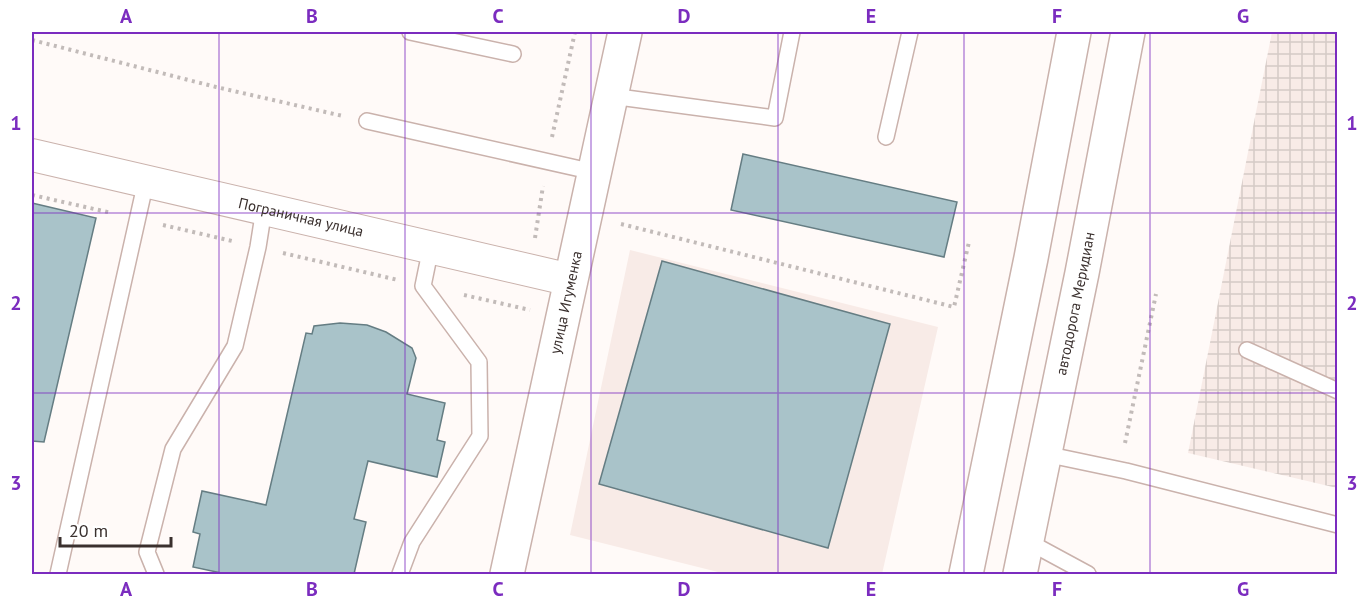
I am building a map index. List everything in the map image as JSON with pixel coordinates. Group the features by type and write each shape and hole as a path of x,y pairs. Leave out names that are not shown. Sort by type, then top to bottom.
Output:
{"main road":[{"name":"улица Игуменка","path":"507,574 625,32"},
{"path":"966,574 1031,258 1074,32"},
{"name":"автодорога Меридиан","path":"1020,574 1046,453 1128,32"}],"street":[{"name":"Пограничная улица","path":"32,155 570,280"}],"lane":[{"path":"410,32 513,54"},
{"path":"610,96 775,118 792,32"},
{"path":"886,137 910,32"},
{"path":"367,121 594,172"},
{"path":"58,574 146,181"},
{"path":"156,574 147,552 173,449 235,346 258,247 264,209"},
{"path":"399,574 412,542 480,436 479,362 423,286 431,247"},
{"path":"1247,350 1338,391"},
{"path":"1046,453 1338,525"},
{"path":"1027,541 1088,574"}],"path":[{"path":"546,162 575,32"},
{"path":"32,40 216,87 367,121"},
{"path":"32,195 562,318"},
{"path":"585,215 954,307 969,242"},
{"path":"1126,471 1125,440 1156,294"}],"shaded area":[{"path":"1272,32 1337,32 1337,488 1188,453"},
{"path":"630,250 938,327 882,574 726,574 570,535"}],"building":[{"path":"743,154 957,202 944,257 731,210"},
{"path":"32,203 96,218 44,442 32,441"},
{"path":"662,261 890,324 828,548 599,484"},
{"path":"340,323 367,325 386,332 412,348 416,358 407,394 445,403 437,440 445,442 437,477 368,461 354,519 366,522 354,574 226,574 193,567 200,534 193,532 202,491 266,505 306,333 312,334 314,326"}]}
